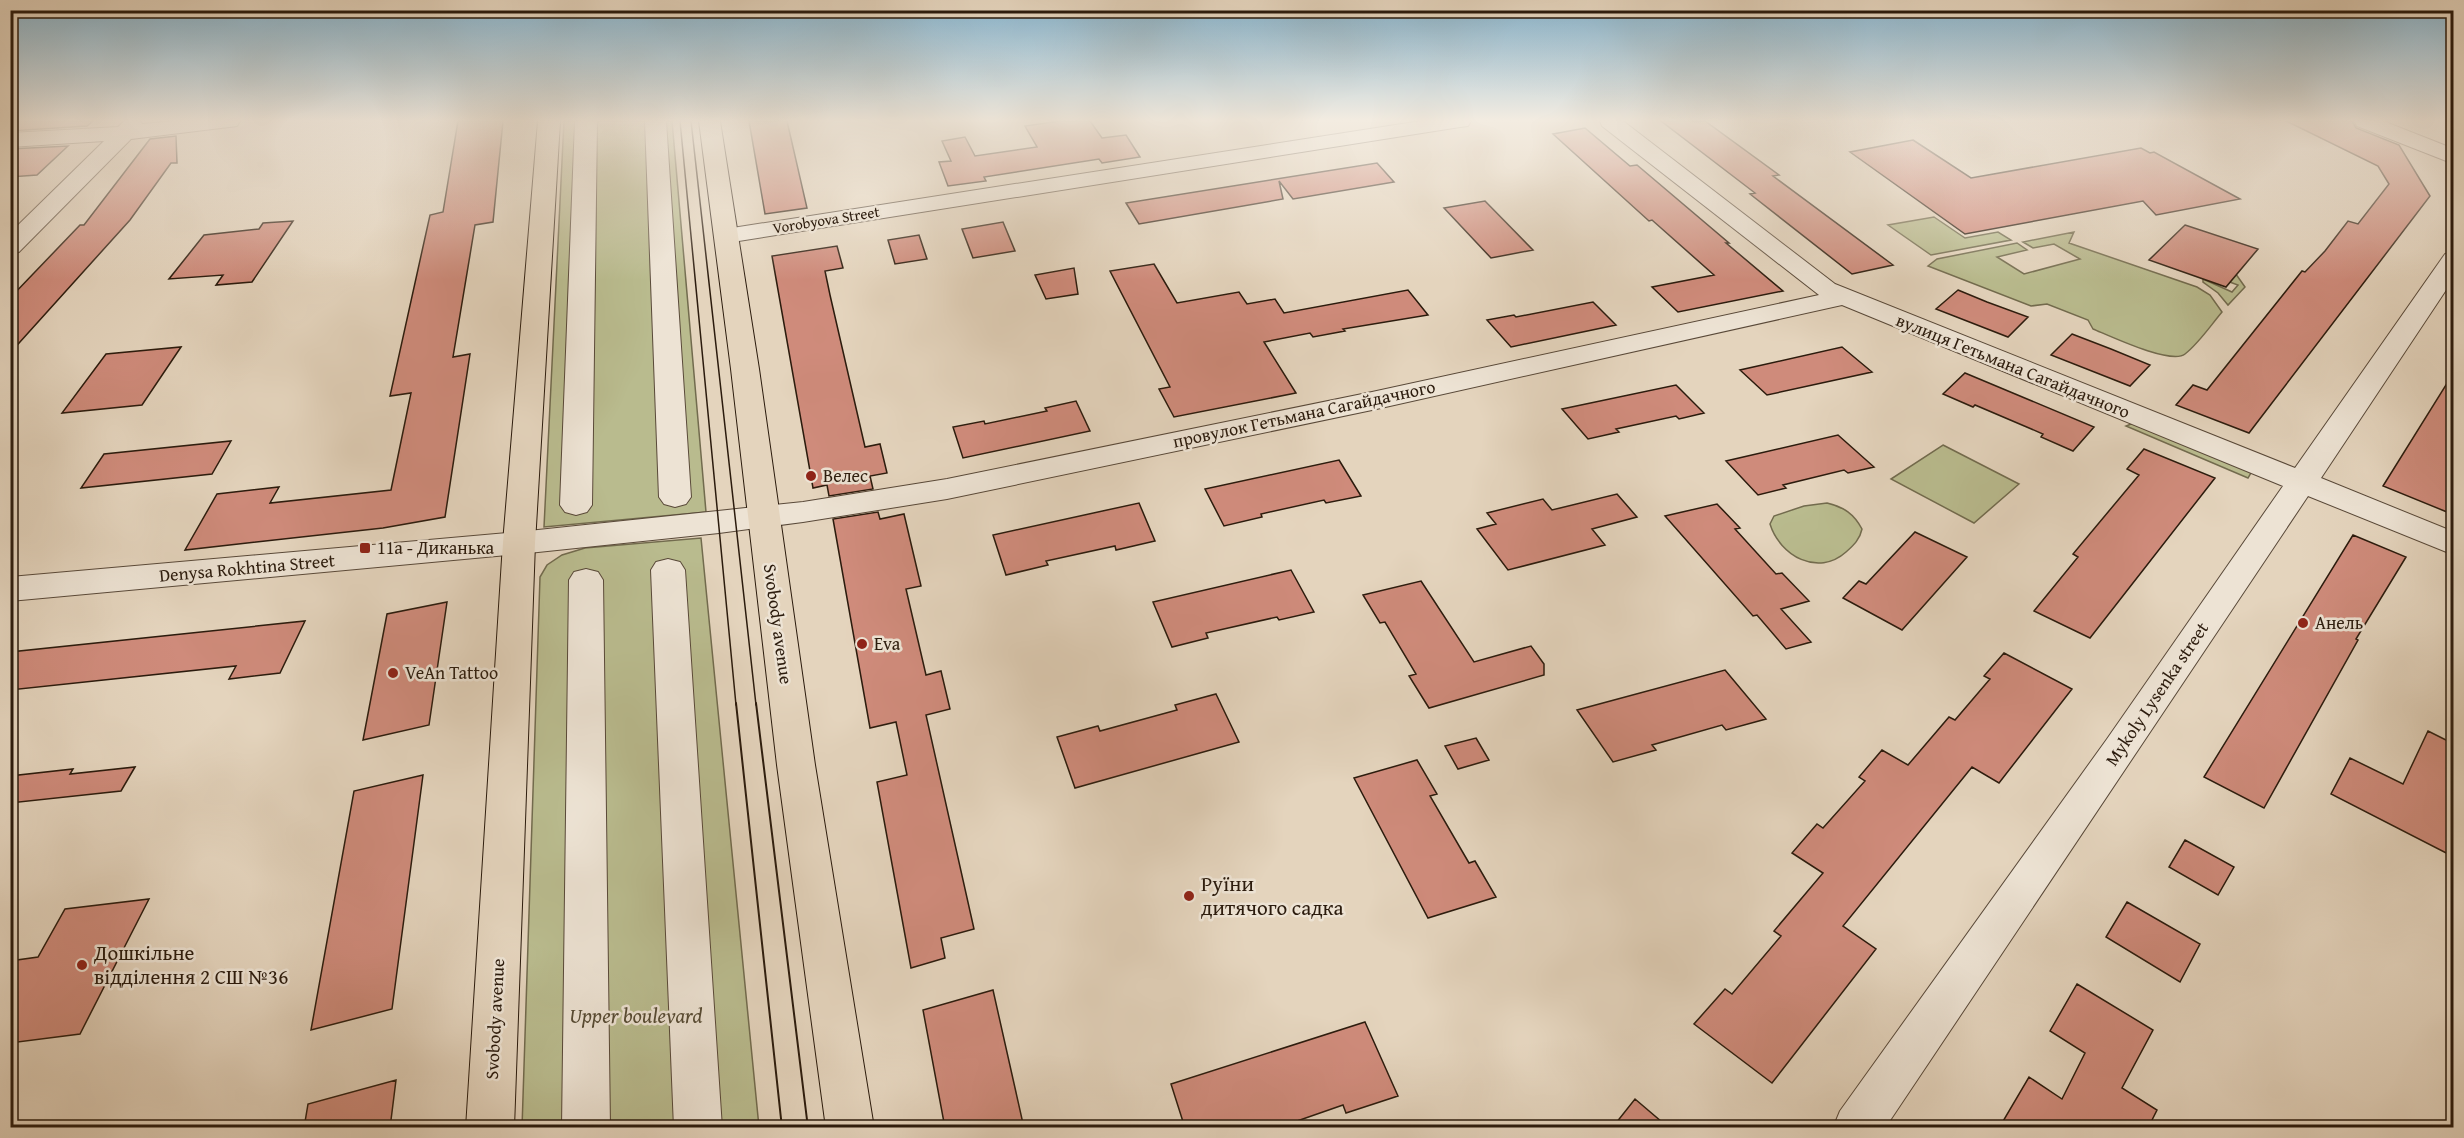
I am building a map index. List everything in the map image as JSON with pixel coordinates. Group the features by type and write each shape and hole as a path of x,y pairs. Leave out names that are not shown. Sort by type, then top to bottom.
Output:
{"main road":[{"name":"Svobody avenue","path":"490,1128 519,543 545,174"},
{"name":"Svobody avenue","path":"717,174 765,518 796,765 850,1128"}],"street":[{"path":"10,247 83,174"},
{"path":"576,505 585,174"},
{"path":"658,174 675,497"},
{"name":"Vorobyova Street","path":"726,236 1121,174"},
{"name":"вулиця Гетьмана Сагайдачного","path":"1680,174 1812,279 1841,297 2454,544"},
{"name":"Mykoly Lysenka street","path":"1857,1128 2120,749 2454,259"},
{"name":"провулок Гетьмана Сагайдачного","path":"519,543 765,518 947,489 1372,401 1818,304 1841,297"},
{"name":"Denysa Rokhtina Street","path":"10,589 519,543"},
{"path":"668,570 698,1128"},
{"path":"586,580 586,1128"}],"green space":[{"path":"561,174 677,174 706,512 544,527"},
{"path":"1934,217 1965,238 1998,232 2011,240 1931,255 1888,225"},
{"path":"2074,232 2069,243 2197,287 2210,295 2222,312 2185,354 2167,356 2093,329 2088,320 2047,304 2031,306 1928,266 1937,259 2017,243 2027,250 1997,257 2024,274 2080,259 2054,244 2033,248 2023,242"},
{"path":"2233,270 2245,287 2228,305 2218,293 2203,282 2203,279 2232,292 2238,285 2227,281"},
{"path":"2139,424 2252,471 2248,478 2126,426"},
{"path":"1943,445 2019,484 1974,523 1891,479"},
{"path":"1827,503 1843,509 1856,519 1862,529 1856,542 1846,552 1824,563 1812,563 1791,554 1775,535 1770,524 1774,516 1804,506"},
{"name":"Upper boulevard","path":"701,538 759,1127 522,1128 540,577 547,565 562,555 585,548"}],"building":[{"path":"10,174 38,174 37,175 10,177"},
{"path":"123,174 163,174 130,220 10,353 10,298 80,225 84,225"},
{"path":"449,174 498,174 493,222 475,225 453,357 470,354 445,517 383,528 185,550 217,494 279,487 270,503 391,490 411,393 390,396 430,215 443,212"},
{"path":"758,174 799,174 807,208 765,214"},
{"path":"944,174 1002,174 984,177 986,181 948,186"},
{"path":"1307,174 1387,174 1394,182 1293,199 1279,181 1283,199 1139,224 1126,203"},
{"path":"1597,174 1648,174 1783,291 1678,312 1652,287 1714,275 1652,220 1649,221"},
{"path":"1730,174 1778,174 1773,176 1893,265 1852,274 1750,194 1755,193"},
{"path":"1881,174 1965,174 1971,178 1993,174 2194,174 2240,199 2156,215 2143,201 1965,234"},
{"path":"2383,174 2417,174 2430,196 2249,433 2176,405 2193,385 2207,390 2302,271 2305,272 2325,251 2348,221 2358,224 2389,184"},
{"path":"1485,201 1533,250 1491,258 1444,208"},
{"path":"293,221 252,282 216,285 223,275 169,279 204,235 259,229 263,223"},
{"path":"1003,222 1015,251 973,258 962,229"},
{"path":"2185,225 2258,249 2226,287 2149,260"},
{"path":"919,235 927,259 895,264 888,240"},
{"path":"837,246 843,268 825,271 830,295 865,447 880,444 887,473 870,476 873,489 829,496 827,485 813,488 772,256"},
{"path":"1154,264 1177,303 1239,292 1247,304 1275,299 1284,313 1408,290 1428,315 1343,329 1345,331 1313,337 1310,333 1264,342 1296,393 1174,417 1159,389 1170,387 1110,271"},
{"path":"1074,268 1078,294 1046,299 1035,275"},
{"path":"1958,290 2028,317 2008,337 1936,309"},
{"path":"1593,302 1616,325 1511,347 1487,320 1514,315 1516,317"},
{"path":"2072,334 2150,365 2130,386 2051,355"},
{"path":"181,347 142,405 62,413 106,354"},
{"path":"1842,347 1872,372 1767,395 1740,370"},
{"path":"2454,372 2454,501 2447,512 2383,486"},
{"path":"1965,373 2094,427 2073,451 2041,437 2043,434 1943,394"},
{"path":"1676,385 1704,413 1679,419 1676,416 1616,429 1619,432 1588,439 1562,409"},
{"path":"1076,401 1090,431 963,458 953,427 984,421 985,424 1047,411 1045,408"},
{"path":"1838,435 1874,467 1848,473 1844,470 1783,485 1786,488 1758,495 1726,461"},
{"path":"231,441 212,474 81,488 104,454"},
{"path":"2144,449 2215,478 2090,638 2034,611 2078,557 2073,554 2139,475 2127,469"},
{"path":"1339,460 1361,496 1326,503 1324,500 1261,514 1262,517 1224,526 1205,489"},
{"path":"1617,494 1637,517 1592,529 1605,545 1508,570 1477,529 1496,524 1487,513 1543,499 1552,510"},
{"path":"1139,503 1155,541 1116,550 1115,546 1046,561 1048,565 1006,575 993,535"},
{"path":"1717,504 1740,528 1735,529 1776,574 1782,573 1809,601 1781,609 1811,642 1786,649 1757,615 1753,616 1665,516"},
{"path":"878,512 880,519 904,514 921,586 906,589 926,675 941,671 950,709 926,715 974,929 941,938 945,958 911,968 877,782 907,775 896,722 870,728 833,519"},
{"path":"1915,532 1967,557 1902,630 1843,598 1859,581 1866,584"},
{"path":"2353,535 2406,557 2356,639 2358,640 2264,808 2204,777"},
{"path":"1291,570 1314,612 1279,620 1277,617 1206,633 1208,638 1172,647 1153,602"},
{"path":"1421,581 1474,662 1531,646 1544,664 1544,675 1429,708 1409,676 1416,674 1385,622 1380,623 1363,595"},
{"path":"447,602 429,725 363,740 387,614"},
{"path":"305,621 280,673 229,679 236,666 10,690 10,652"},
{"path":"2004,653 2072,689 1999,783 1972,767 1843,926 1876,949 1772,1083 1694,1024 1725,989 1732,994 1781,936 1774,931 1823,873 1792,853 1817,824 1823,828 1865,781 1859,777 1882,750 1908,765 1949,717 1955,720 1990,679 1984,676"},
{"path":"1725,670 1766,719 1726,730 1722,725 1652,745 1656,750 1613,762 1577,710"},
{"path":"1216,694 1239,742 1075,788 1057,737 1098,726 1100,731 1177,710 1175,705"},
{"path":"2428,731 2454,744 2454,857 2331,794 2350,758 2403,784"},
{"path":"1476,738 1489,760 1458,769 1445,746"},
{"path":"1417,760 1437,794 1430,796 1469,863 1475,861 1496,897 1428,918 1354,778"},
{"path":"135,767 121,791 10,803 10,776 73,769 70,774"},
{"path":"423,775 392,1009 311,1030 354,791"},
{"path":"2185,840 2234,867 2218,895 2169,867"},
{"path":"149,899 80,1034 10,1043 10,961 38,957 65,909"},
{"path":"2127,902 2200,944 2180,982 2106,937"},
{"path":"2077,984 2153,1030 2122,1088 2157,1110 2148,1128 1999,1128 2029,1077 2062,1099 2085,1053 2050,1031"},
{"path":"993,990 1024,1128 945,1128 923,1010"},
{"path":"1365,1022 1398,1096 1346,1113 1343,1105 1277,1128 1185,1128 1171,1084"},
{"path":"396,1080 390,1128 304,1128 308,1104"},
{"path":"1635,1099 1669,1128 1612,1128"}],"tram line":[{"path":"685,174 736,705"},
{"path":"697,174 756,705"},
{"path":"736,703 782,1128"},
{"path":"756,703 808,1128"}],"place":[{"name":"Велес","path":"811,476"},
{"name":"11а - Диканька","path":"365,548"},
{"name":"Анель","path":"2303,623"},
{"name":"Eva","path":"862,644"},
{"name":"VeAn Tattoo","path":"393,673"},
{"name":"Руїни дитячого садка","path":"1189,896"},
{"name":"Дошкільне відділення 2 СШ №36","path":"82,965"}]}
